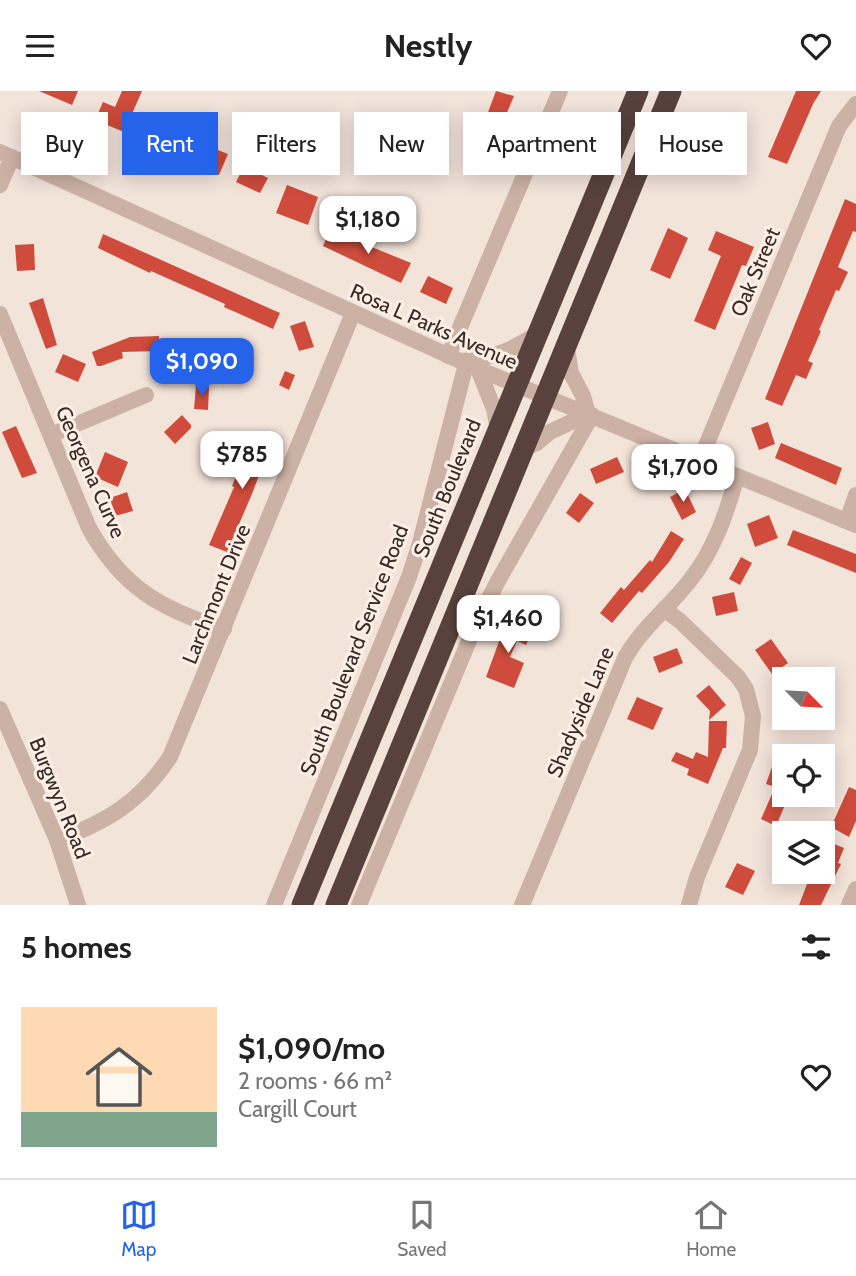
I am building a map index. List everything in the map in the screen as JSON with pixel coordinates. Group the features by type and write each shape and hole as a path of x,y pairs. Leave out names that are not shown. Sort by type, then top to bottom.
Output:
{"highway":[{"name":"South Boulevard","path":"302,905 638,91"},
{"path":"336,905 671,91"}],"street":[{"path":"463,363 560,91"},
{"name":"Oak Street","path":"700,460 839,126 856,104"},
{"path":"0,185 6,155"},
{"name":"Rosa L Parks Avenue","path":"6,155 463,363 851,523"},
{"name":"Larchmont Drive","path":"57,840 113,815 138,797 156,777 176,747 353,313"},
{"name":"Georgena Curve","path":"0,314 89,528 117,570 156,601 224,629"},
{"path":"463,363 499,355 538,333"},
{"path":"567,349 571,373 590,414"},
{"path":"463,363 494,409 498,429"},
{"name":"South Boulevard Service Road","path":"274,905 409,577 420,543 463,363"},
{"path":"51,435 146,395"},
{"path":"524,448 537,443 550,432 590,414"},
{"path":"359,905 478,619 590,414"},
{"name":"Shadyside Lane","path":"522,905 625,658 645,628 692,579 705,557 737,476"},
{"path":"851,523 856,495"},
{"path":"664,609 738,677 746,689 753,716 750,750 697,877 689,905"},
{"name":"Burgwyn Road","path":"0,709 57,840 78,905"},
{"path":"849,905 856,889"}],"building":[{"path":"39,91 78,91 72,105"},
{"path":"122,91 142,91 133,112 122,112 122,131 108,125 108,112 99,112 103,102 115,107"},
{"path":"496,91 514,96 507,112 488,112"},
{"path":"796,91 821,91 787,164 768,157"},
{"path":"218,150 228,154 218,175"},
{"path":"240,175 262,175 268,178 260,193 236,182"},
{"path":"287,185 318,197 308,225 276,213"},
{"path":"845,199 856,204 856,232 853,231 838,267 848,272 839,291 836,290 819,330 821,331 808,361 813,363 806,379 796,375 782,406 765,399"},
{"path":"668,228 688,238 670,279 650,270"},
{"path":"330,230 411,263 401,283 323,246"},
{"path":"716,231 754,247 746,266 742,265 715,330 694,321 721,256 708,250"},
{"path":"103,234 280,313 273,329 224,307 225,304 98,248"},
{"path":"34,244 35,270 17,271 15,245"},
{"path":"428,276 453,288 446,304 420,292"},
{"path":"43,298 57,345 46,349 29,303"},
{"path":"305,321 314,347 299,351 290,326"},
{"path":"159,336 159,351 122,352 123,358 101,366 97,366 92,352 130,337"},
{"path":"175,343 196,361 185,374 164,356"},
{"path":"63,354 86,364 78,382 55,372"},
{"path":"285,371 295,375 289,390 279,385"},
{"path":"196,386 209,387 208,410 194,409"},
{"path":"182,415 191,428 175,444 164,432"},
{"path":"768,422 775,444 759,450 751,428"},
{"path":"16,426 37,473 22,478 2,432"},
{"path":"256,431 273,438 227,552 209,545"},
{"path":"781,443 842,468 836,485 775,458"},
{"path":"105,452 128,462 118,487 95,477"},
{"path":"617,457 624,472 596,484 590,469"},
{"path":"685,489 696,512 682,520 670,497"},
{"path":"127,492 133,511 115,516 110,498"},
{"path":"580,493 594,503 579,523 566,513"},
{"path":"769,515 778,538 755,547 747,524"},
{"path":"793,530 856,554 856,573 787,545"},
{"path":"671,531 684,539 669,562 642,593 639,591 612,623 600,613 621,587 624,590 650,560 652,562"},
{"path":"741,557 752,563 740,585 729,579"},
{"path":"734,592 738,611 716,616 712,597"},
{"path":"508,617 524,624 521,633 530,636 526,645 517,641 510,657 524,663 514,688 486,677"},
{"path":"771,639 788,663 782,667 772,667 772,674 755,650"},
{"path":"677,648 683,663 659,673 653,657"},
{"path":"709,685 726,705 709,720 710,711 696,696"},
{"path":"637,697 663,708 653,730 627,719"},
{"path":"709,721 727,721 726,748 723,748 708,784 687,775 689,769 671,761 676,752 693,759 696,752 708,757"},
{"path":"772,767 772,786 766,784"},
{"path":"849,787 856,790 856,821 849,837 835,829 834,821"},
{"path":"772,794 772,807 784,807 778,821 772,821 772,824 761,819"},
{"path":"835,844 844,848 838,863 841,864 835,876"},
{"path":"737,863 755,871 743,895 725,887"},
{"path":"807,884 831,884 821,905 799,905"}]}
